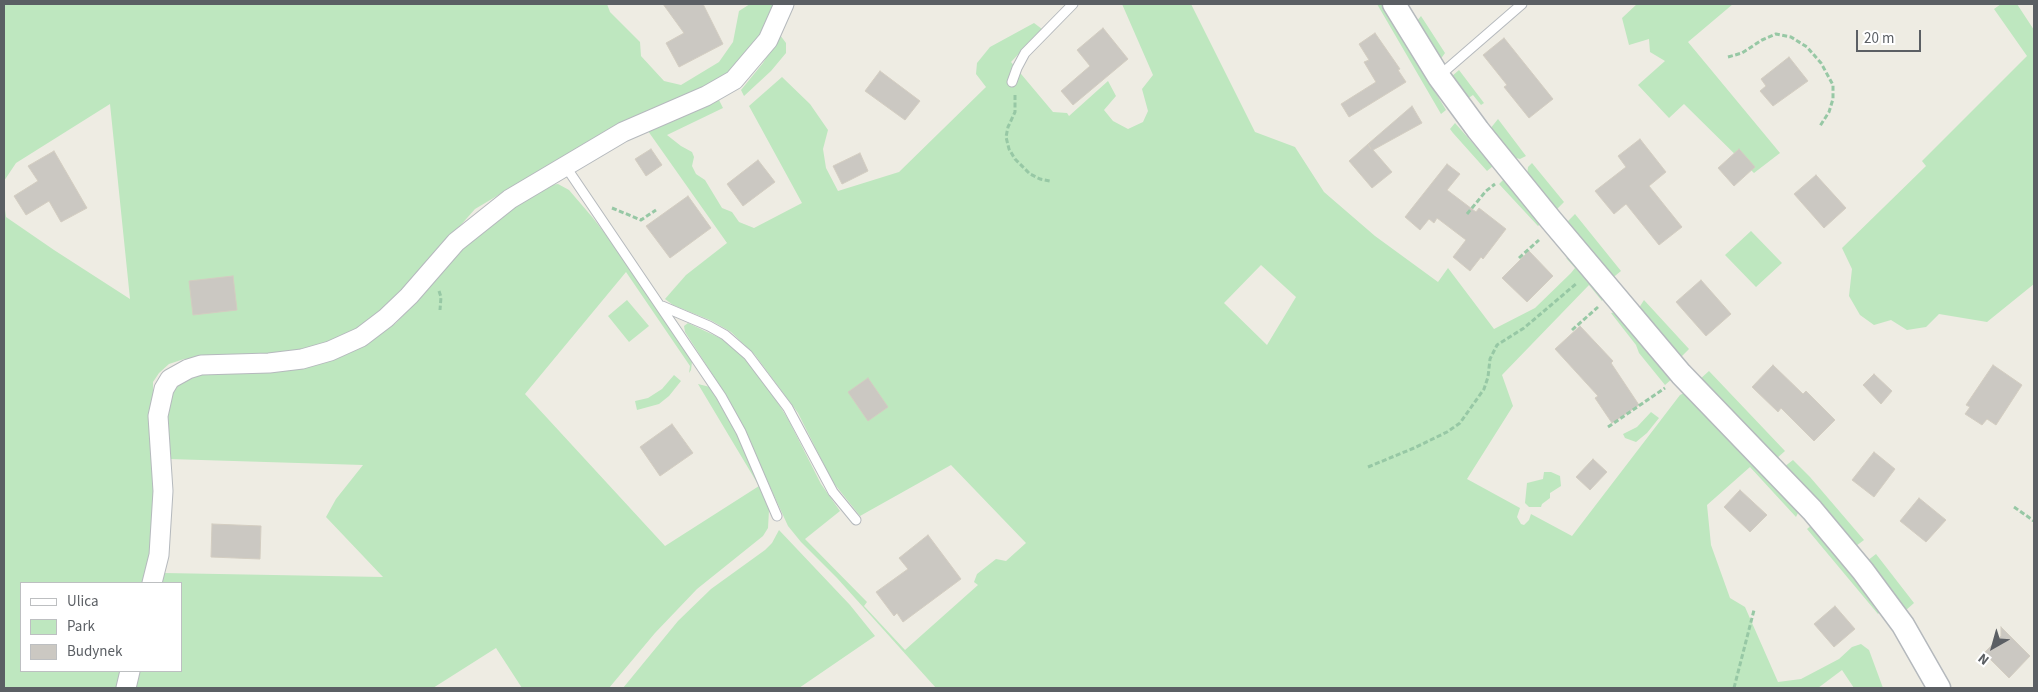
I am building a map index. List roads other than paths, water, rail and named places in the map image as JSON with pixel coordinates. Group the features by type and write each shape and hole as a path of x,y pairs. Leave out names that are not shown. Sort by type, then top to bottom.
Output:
{"street":[{"path":"152,582 159,555 163,491 158,416 164,389 170,379 188,369 201,365 269,363 302,359 330,351 361,337 386,318 409,296 456,242 510,199 624,132 706,96 734,80 768,40 784,4"},
{"path":"1394,4 1439,77 1478,130 1681,374 1812,510 1863,571 1904,625 1939,688"},
{"path":"126,688 130,672"}],"lane":[{"path":"1012,82 1017,68 1026,54 1073,4"},
{"path":"1439,77 1522,4"},
{"path":"566,167 662,306 721,396 741,432 777,516"},
{"path":"662,306 725,335 748,355 788,408 833,492 856,520"}]}
